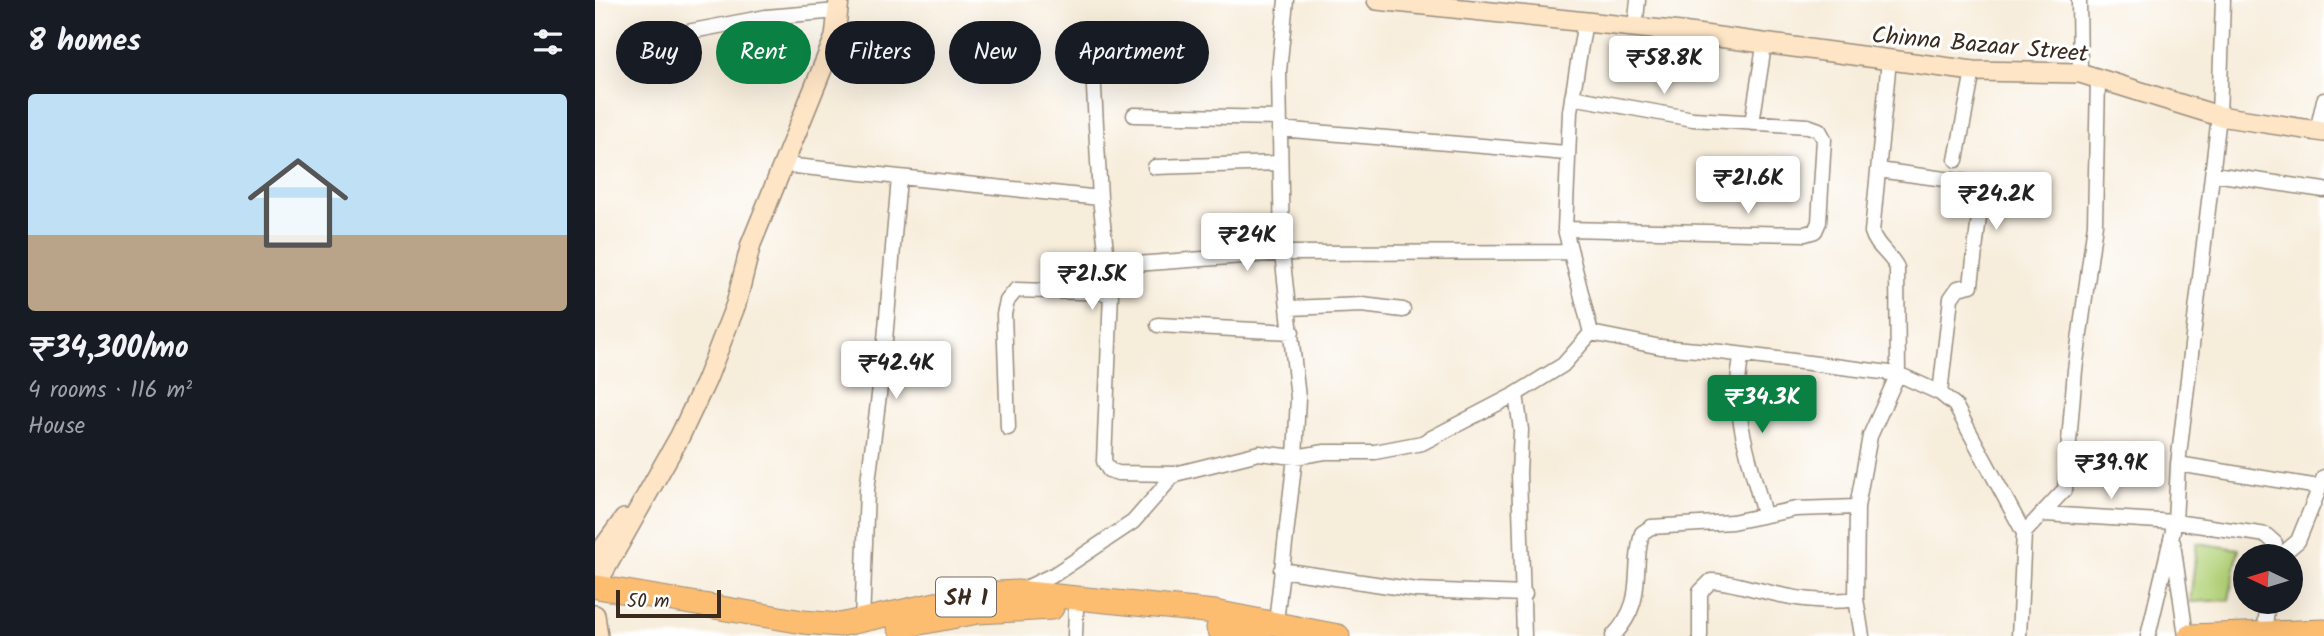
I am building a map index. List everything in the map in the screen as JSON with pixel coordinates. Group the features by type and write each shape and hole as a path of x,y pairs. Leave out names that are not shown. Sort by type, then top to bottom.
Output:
{"main road":[{"name":"SH 1","path":"858,629 981,594 1212,632 1268,629"},
{"name":"SH 1","path":"596,596 858,629 949,627 1015,600 1077,596 1268,629 1338,636"},
{"path":"596,596 802,636"},
{"path":"2188,636 2324,631"}],"street":[{"path":"1268,629 1281,570 1295,457 1298,398 1282,254 1279,71 1286,0"},
{"name":"Chinna Bazaar Street","path":"1377,0 1585,22 1973,71 2089,76 2220,116 2321,131"},
{"path":"1635,28 1638,0"},
{"path":"2024,533 2045,514 2065,489 2075,370 2095,224 2089,76 2079,0"},
{"path":"2148,636 2173,528 2178,464 2220,116 2223,0"},
{"path":"598,636 596,596 638,508 680,436 706,382 736,304 751,244 835,37 839,6 702,29"},
{"path":"1585,22 1572,96 1566,153 1565,229 1591,334"},
{"path":"1752,123 1764,46"},
{"path":"1863,636 1856,598 1857,507 1870,436 1898,374 1897,268 1893,259 1874,240 1872,232 1889,61"},
{"path":"1956,159 1973,71"},
{"path":"1094,84 1100,198 1111,293 1104,461 1109,470 1118,474 1175,474 1259,453 1295,457 1325,452 1375,452 1422,443 1515,394 1563,365 1591,334"},
{"path":"1565,229 1805,234 1815,231 1819,222 1824,139 1819,130 1808,126 1693,119 1572,96"},
{"path":"2321,131 2324,100"},
{"path":"1134,115 1279,124 1566,153"},
{"path":"1156,167 1280,163"},
{"path":"785,165 1100,198"},
{"path":"1878,170 1974,183 1982,191 1971,285 1958,288 1951,298 1940,393"},
{"path":"2214,174 2324,190"},
{"path":"858,629 867,490 883,363 899,178"},
{"path":"1109,266 1282,254 1571,252"},
{"path":"1008,428 1004,314 1007,301 1016,290 1111,293"},
{"path":"1290,308 1362,305 1403,310"},
{"path":"1158,325 1292,332"},
{"path":"1591,334 1661,348 1898,374 1940,393 1955,405 2024,533 2019,636"},
{"path":"1742,355 1735,390 1737,410 1764,514"},
{"path":"1515,394 1521,430 1519,473 1525,594 1524,636"},
{"path":"2178,464 2321,482 2311,515 2294,544"},
{"path":"1015,600 1133,522 1175,474"},
{"path":"1613,636 1632,613 1642,533 1651,527 1731,522 1764,514 1828,506 1857,507"},
{"path":"595,559 627,515 638,508"},
{"path":"2045,514 2266,535 2275,544"},
{"path":"2173,528 2188,636"},
{"path":"1281,570 1416,590 1525,594"},
{"path":"1699,636 1700,592 1711,581 1724,581 1791,598 1833,602 1856,598"},
{"path":"1075,636 1076,609"},
{"path":"2264,634 2266,614"}],"green space":[{"path":"2197,543 2233,548 2233,580 2229,600 2190,602"}]}
